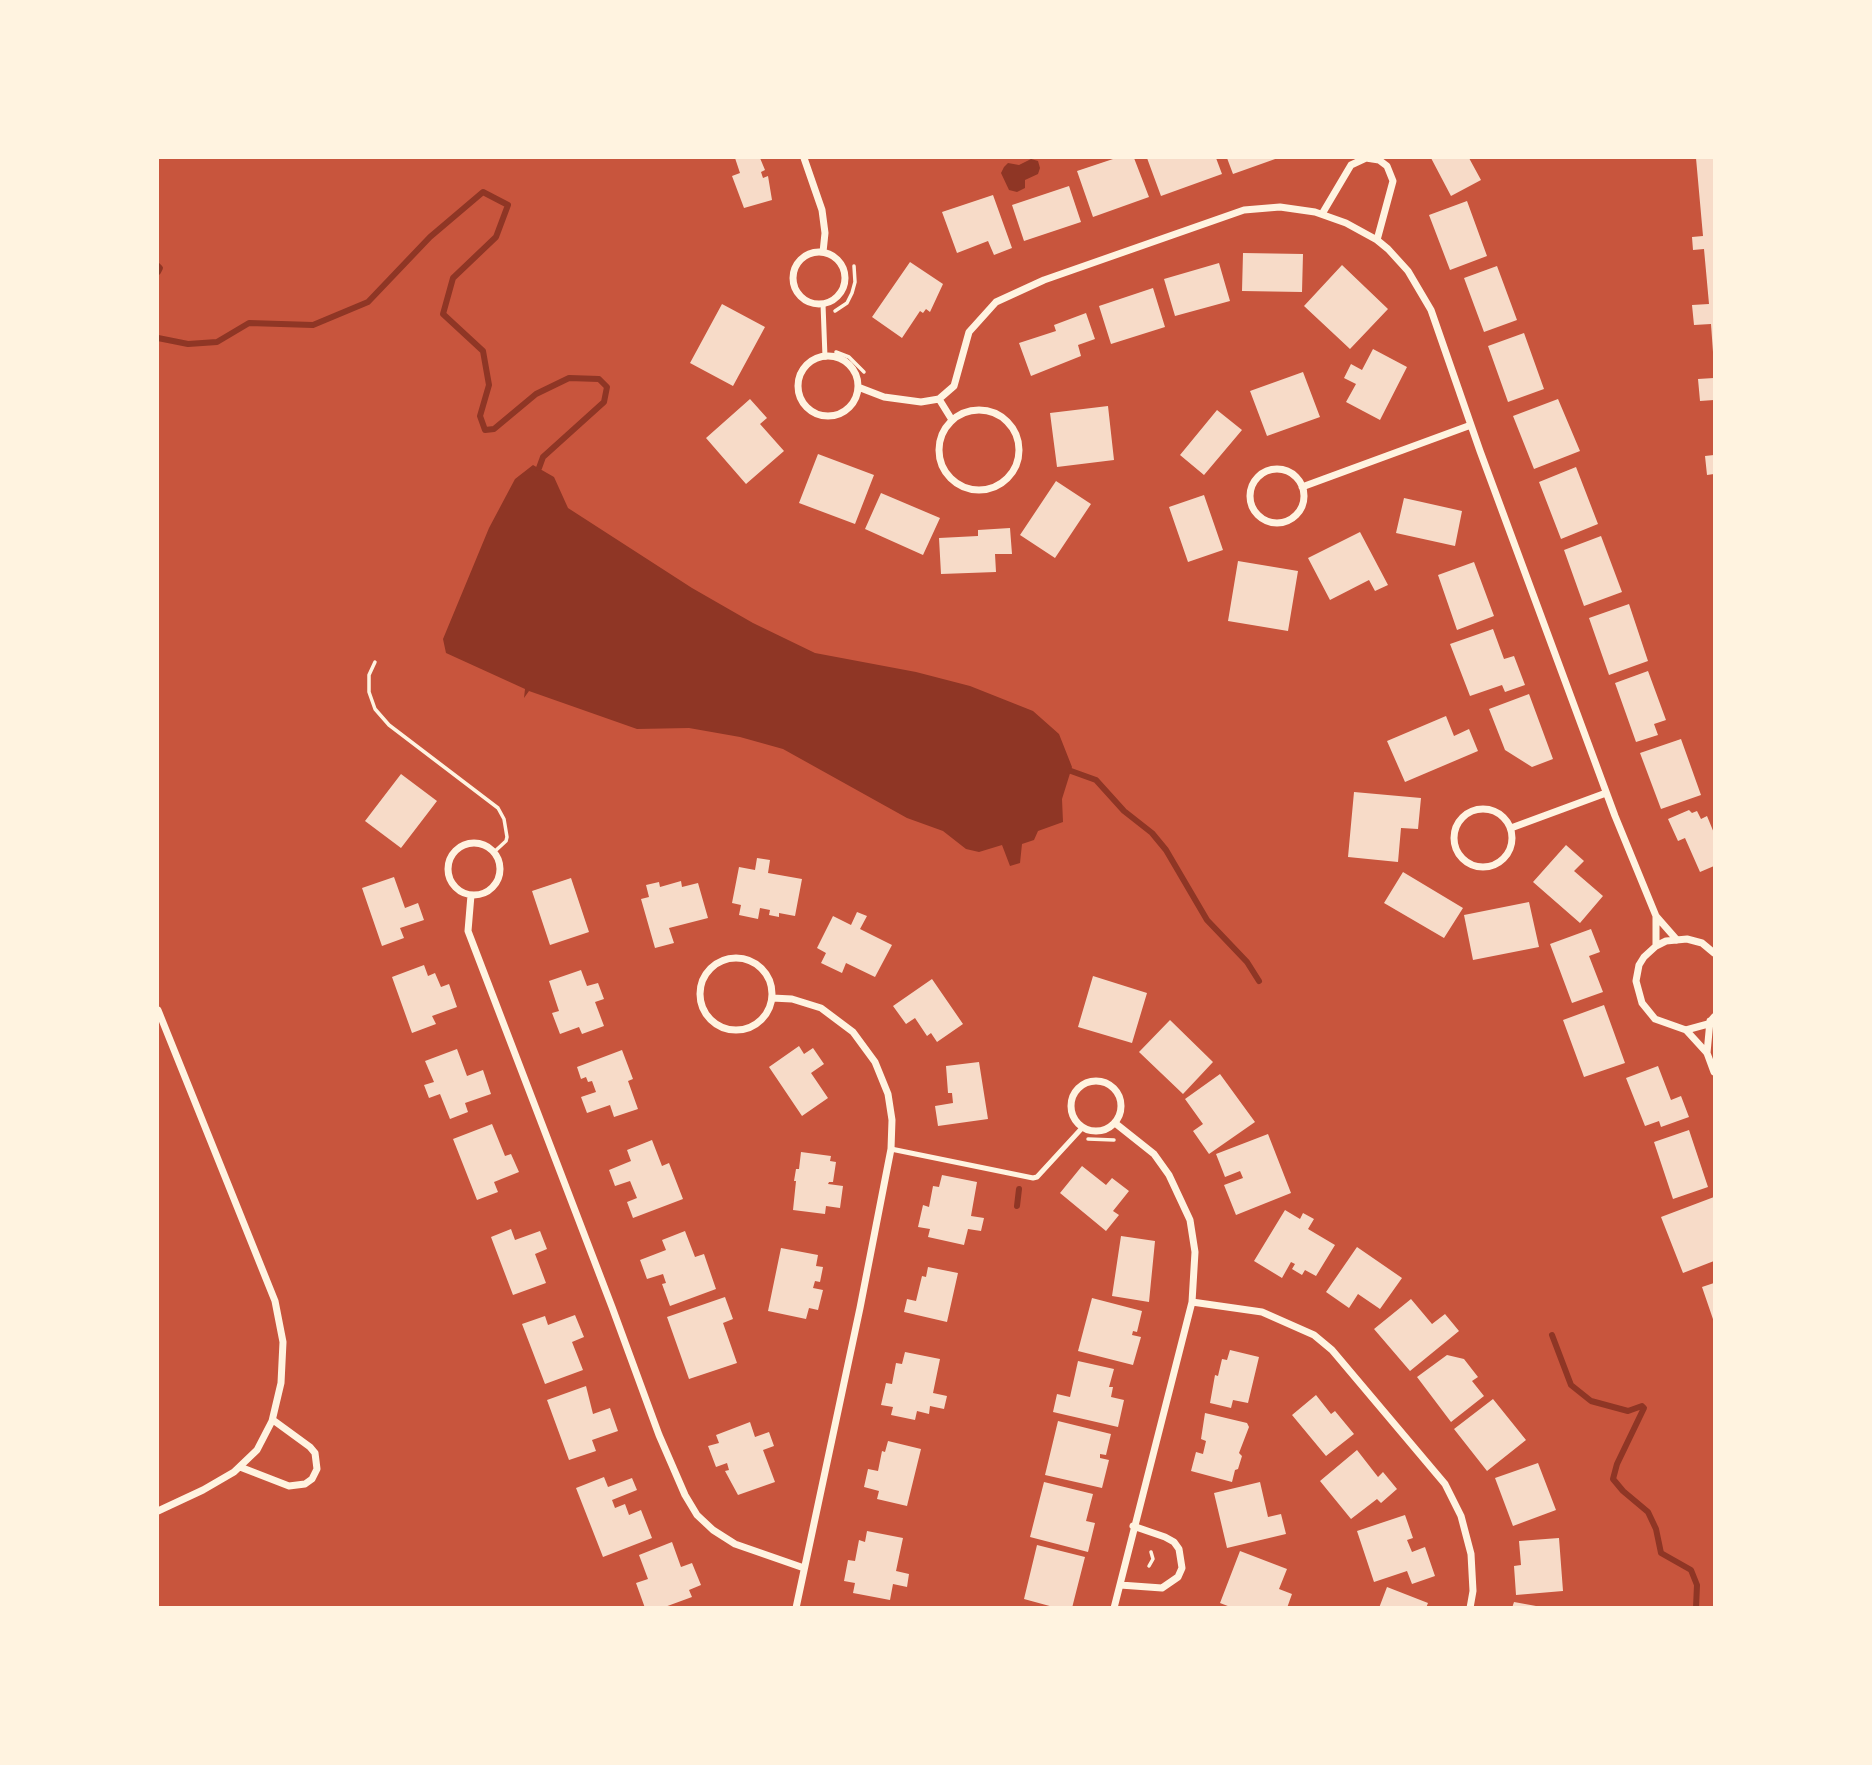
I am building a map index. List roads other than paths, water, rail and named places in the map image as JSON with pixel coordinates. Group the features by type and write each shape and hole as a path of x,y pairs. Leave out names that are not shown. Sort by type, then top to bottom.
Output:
{"street":[{"path":"804,158 822,210 825,233 823,252"},
{"path":"1322,214 1351,165 1366,158 1379,160 1387,166 1393,181 1377,240"},
{"path":"858,387 884,397 921,402 939,399 954,386 969,332 996,302 1044,280 1244,211 1280,207 1322,214 1346,223 1377,240 1408,271 1431,310 1471,425 1590,742 1606,793 1657,916 1677,940"},
{"path":"823,252 838,261 845,277 841,293 834,300 823,304 809,303 802,298 797,292 793,276 795,267 807,255 823,252"},
{"path":"825,357 839,358 847,363 853,369 858,387 852,404 845,411 828,416 810,410 800,395 800,376 812,361 825,357"},
{"path":"939,399 952,420"},
{"path":"976,409 1001,415 1011,424 1020,448 1013,473 1005,481 986,490 961,486 951,478 943,468 939,456 944,430 952,420 963,412 976,409"},
{"path":"1302,486 1471,425"},
{"path":"1284,470 1298,479 1302,486 1303,503 1300,511 1287,522 1270,523 1257,515 1252,508 1250,490 1259,475 1267,471 1284,470"},
{"path":"1511,828 1606,793"},
{"path":"1486,808 1498,812 1511,828 1511,849 1497,864 1479,867 1466,862 1455,848 1453,838 1459,820 1476,809 1486,808"},
{"path":"475,843 483,845 493,853 499,863 498,879 487,891 471,895 455,887 450,880 449,864 458,848 475,843"},
{"path":"471,895 468,931 659,1435 685,1495 697,1515 713,1531 735,1544 804,1568"},
{"path":"1656,946 1657,916"},
{"path":"1712,1019 1697,1029 1686,1030 1655,1019 1642,1003 1636,981 1639,965 1656,946 1666,941 1687,939 1702,943 1714,953"},
{"path":"727,958 750,960 760,966 767,975 772,986 772,998 769,1010 762,1020 739,1031 727,1030 706,1016 700,1004 701,980 716,963 727,958"},
{"path":"772,998 792,999 821,1008 853,1032 875,1062 888,1094 892,1120 891,1149 857,1324 796,1608"},
{"path":"158,1010 275,1301 284,1342 281,1383 273,1420 257,1450 240,1467 203,1490 158,1511"},
{"path":"1707,1053 1712,1019"},
{"path":"1686,1030 1707,1053 1714,1072"},
{"path":"1093,1081 1110,1084 1121,1098 1120,1115 1115,1123 1103,1130 1083,1127 1072,1113 1073,1096 1085,1083 1093,1081"},
{"path":"1114,1608 1192,1302 1195,1252 1189,1220 1169,1175 1154,1154 1115,1123"},
{"path":"1192,1302 1262,1312 1314,1335 1332,1350 1444,1484 1461,1516 1471,1554 1470,1608"},
{"path":"240,1467 289,1486 305,1484 312,1479 317,1469 315,1453 273,1420"},
{"path":"1120,1585 1163,1588 1178,1577 1182,1567 1180,1549 1174,1542 1133,1527"}],"lane":[{"path":"823,304 825,357"},
{"path":"891,1149 1033,1178 1037,1177 1083,1127"}],"waterway":[{"path":"158,338 188,344 217,342 249,323 313,325 368,302 430,237 483,192 508,205 496,237 453,278 443,314 483,351 489,385 480,416 485,430 494,429 536,394 569,378 599,379 607,387 604,402 543,457 539,468"},
{"path":"158,266 158,272"},
{"path":"1071,771 1096,780 1124,811 1152,833 1166,850 1207,920 1247,962 1259,981"},
{"path":"1017,1206 1019,1189"},
{"path":"1552,1335 1571,1385 1591,1401 1628,1411 1642,1406 1644,1408 1617,1464 1613,1479 1648,1512 1656,1529 1661,1553 1691,1570 1697,1585 1696,1608"}]}
